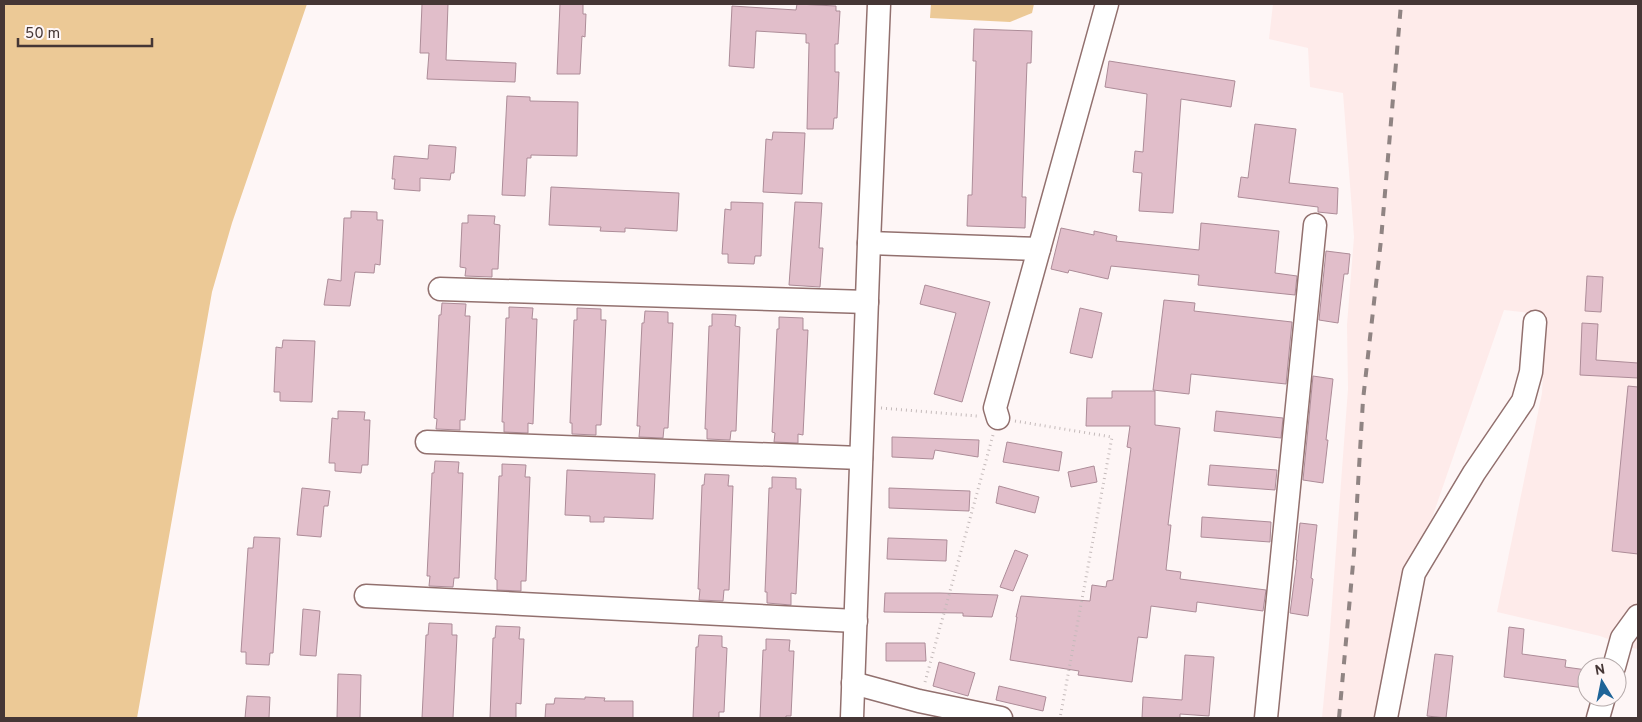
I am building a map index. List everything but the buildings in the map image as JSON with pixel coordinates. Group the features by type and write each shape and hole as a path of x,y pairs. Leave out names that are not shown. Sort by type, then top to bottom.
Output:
{"street":[{"path":"852,718 869,243 880,4"},
{"path":"998,418 995,408 1108,4"},
{"path":"1266,718 1315,225"},
{"path":"869,243 1039,249"},
{"path":"440,289 867,302"},
{"path":"1386,718 1414,572 1474,473 1523,400 1531,372 1535,322"},
{"path":"427,442 861,458"},
{"path":"366,596 856,621"},
{"path":"1617,657 1622,638 1638,616"},
{"path":"853,683 919,701 1001,718"}],"path":[{"path":"919,701 998,418"},
{"path":"1060,718 1112,437"}],"shaded area":[{"path":"4,4 307,4 232,223 212,292 137,718 4,718"},
{"path":"931,4 1034,4 1032,13 1010,22 930,18"},
{"path":"1273,4 1638,4 1638,649 1600,636 1497,612 1542,393 1546,315 1504,310 1423,544 1381,718 1322,718 1348,389 1347,325 1354,237 1343,93 1310,87 1308,48 1269,39"}],"railway":[{"path":"1339,718 1354,553 1363,400 1381,240 1401,4"}]}
